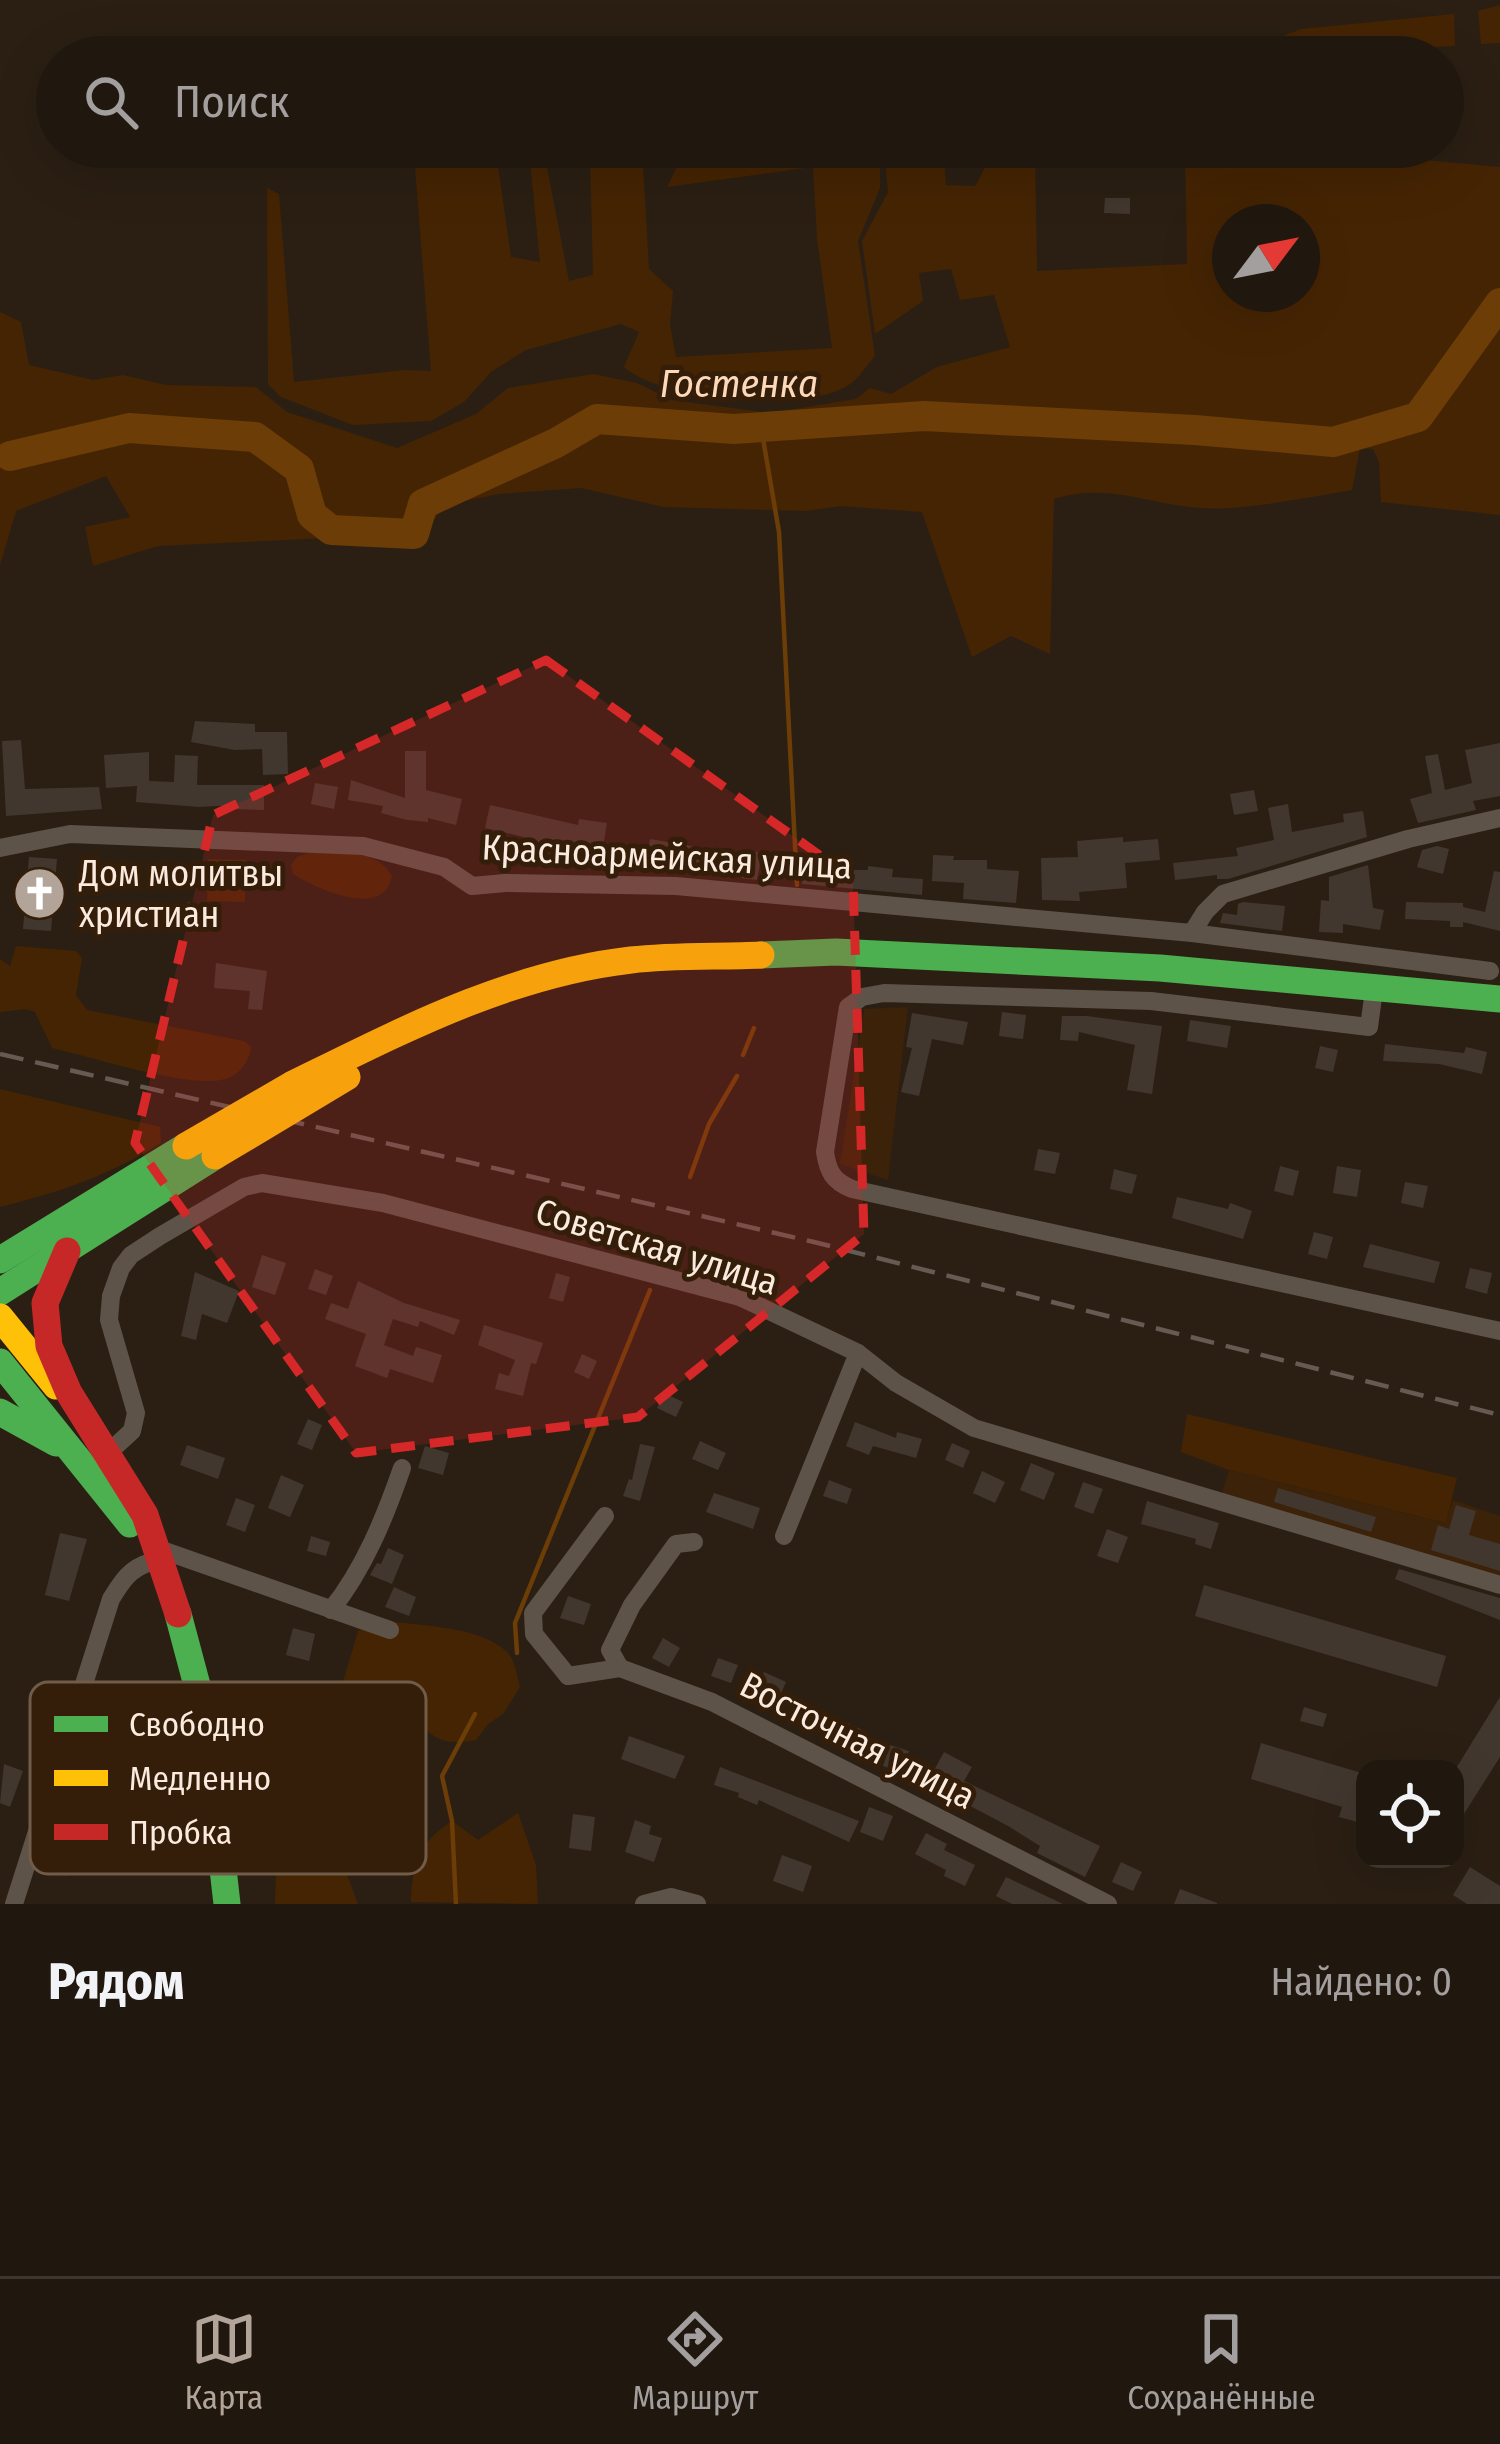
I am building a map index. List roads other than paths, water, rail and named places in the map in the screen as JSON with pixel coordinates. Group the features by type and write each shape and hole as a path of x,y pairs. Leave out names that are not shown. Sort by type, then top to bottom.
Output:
{"main road":[{"path":"0,1260 292,1084 435,1014 498,990 629,960 836,952 1114,965 1500,999"},
{"path":"0,1292 215,1156 430,1029 583,979 713,956"},
{"path":"0,1231 57,1222"},
{"path":"67,1251 43,1316 56,1364 86,1423"},
{"path":"0,1317 108,1454 157,1556 178,1614 194,1682"},
{"path":"0,1362 157,1556"},
{"path":"0,1412 75,1457"},
{"path":"223,1874 226,1904"}],"street":[{"path":"1192,933 1223,894 1408,838 1500,818"},
{"name":"Красноармейская улица","path":"0,848 70,835 363,846 444,867 472,886 676,886 1192,933 1490,970"},
{"path":"1374,990 1369,1027 1151,1001 884,993 862,997 848,1007 825,1152 827,1168 837,1183 852,1189 1500,1331"},
{"name":"Советская улица","path":"108,1454 132,1431 136,1413 111,1338 110,1296 121,1268 131,1255 160,1236 244,1187 262,1183 383,1203 740,1297 858,1353 896,1382 974,1428 1500,1585"},
{"path":"784,1536 858,1353"},
{"path":"331,1610 366,1555 401,1468"},
{"name":"Восточная улица","path":"605,1516 533,1613 534,1634 568,1676 620,1668 712,1702 1108,1904"},
{"path":"620,1668 610,1650 632,1606 676,1544 694,1542"},
{"path":"85,1682 111,1599 125,1576 157,1556 390,1630"},
{"path":"14,1904 30,1854"},
{"path":"644,1904 671,1897 693,1902"}],"waterway":[{"name":"Гостенка","path":"10,456 129,428 255,437 299,469 312,515 331,530 414,534 423,504 597,419 734,429 924,416 1333,442 1418,417 1500,303"},
{"path":"761,427 779,532 797,885"},
{"path":"743,1055 754,1028"},
{"path":"690,1177 709,1124 737,1076"},
{"path":"517,1653 515,1623 650,1290"},
{"path":"456,1904 452,1821 442,1776 475,1714"}],"railway":[{"path":"0,1054 814,1242 1500,1415"}],"place":[{"name":"Дом молитвы христиан","path":"40,894"}]}
